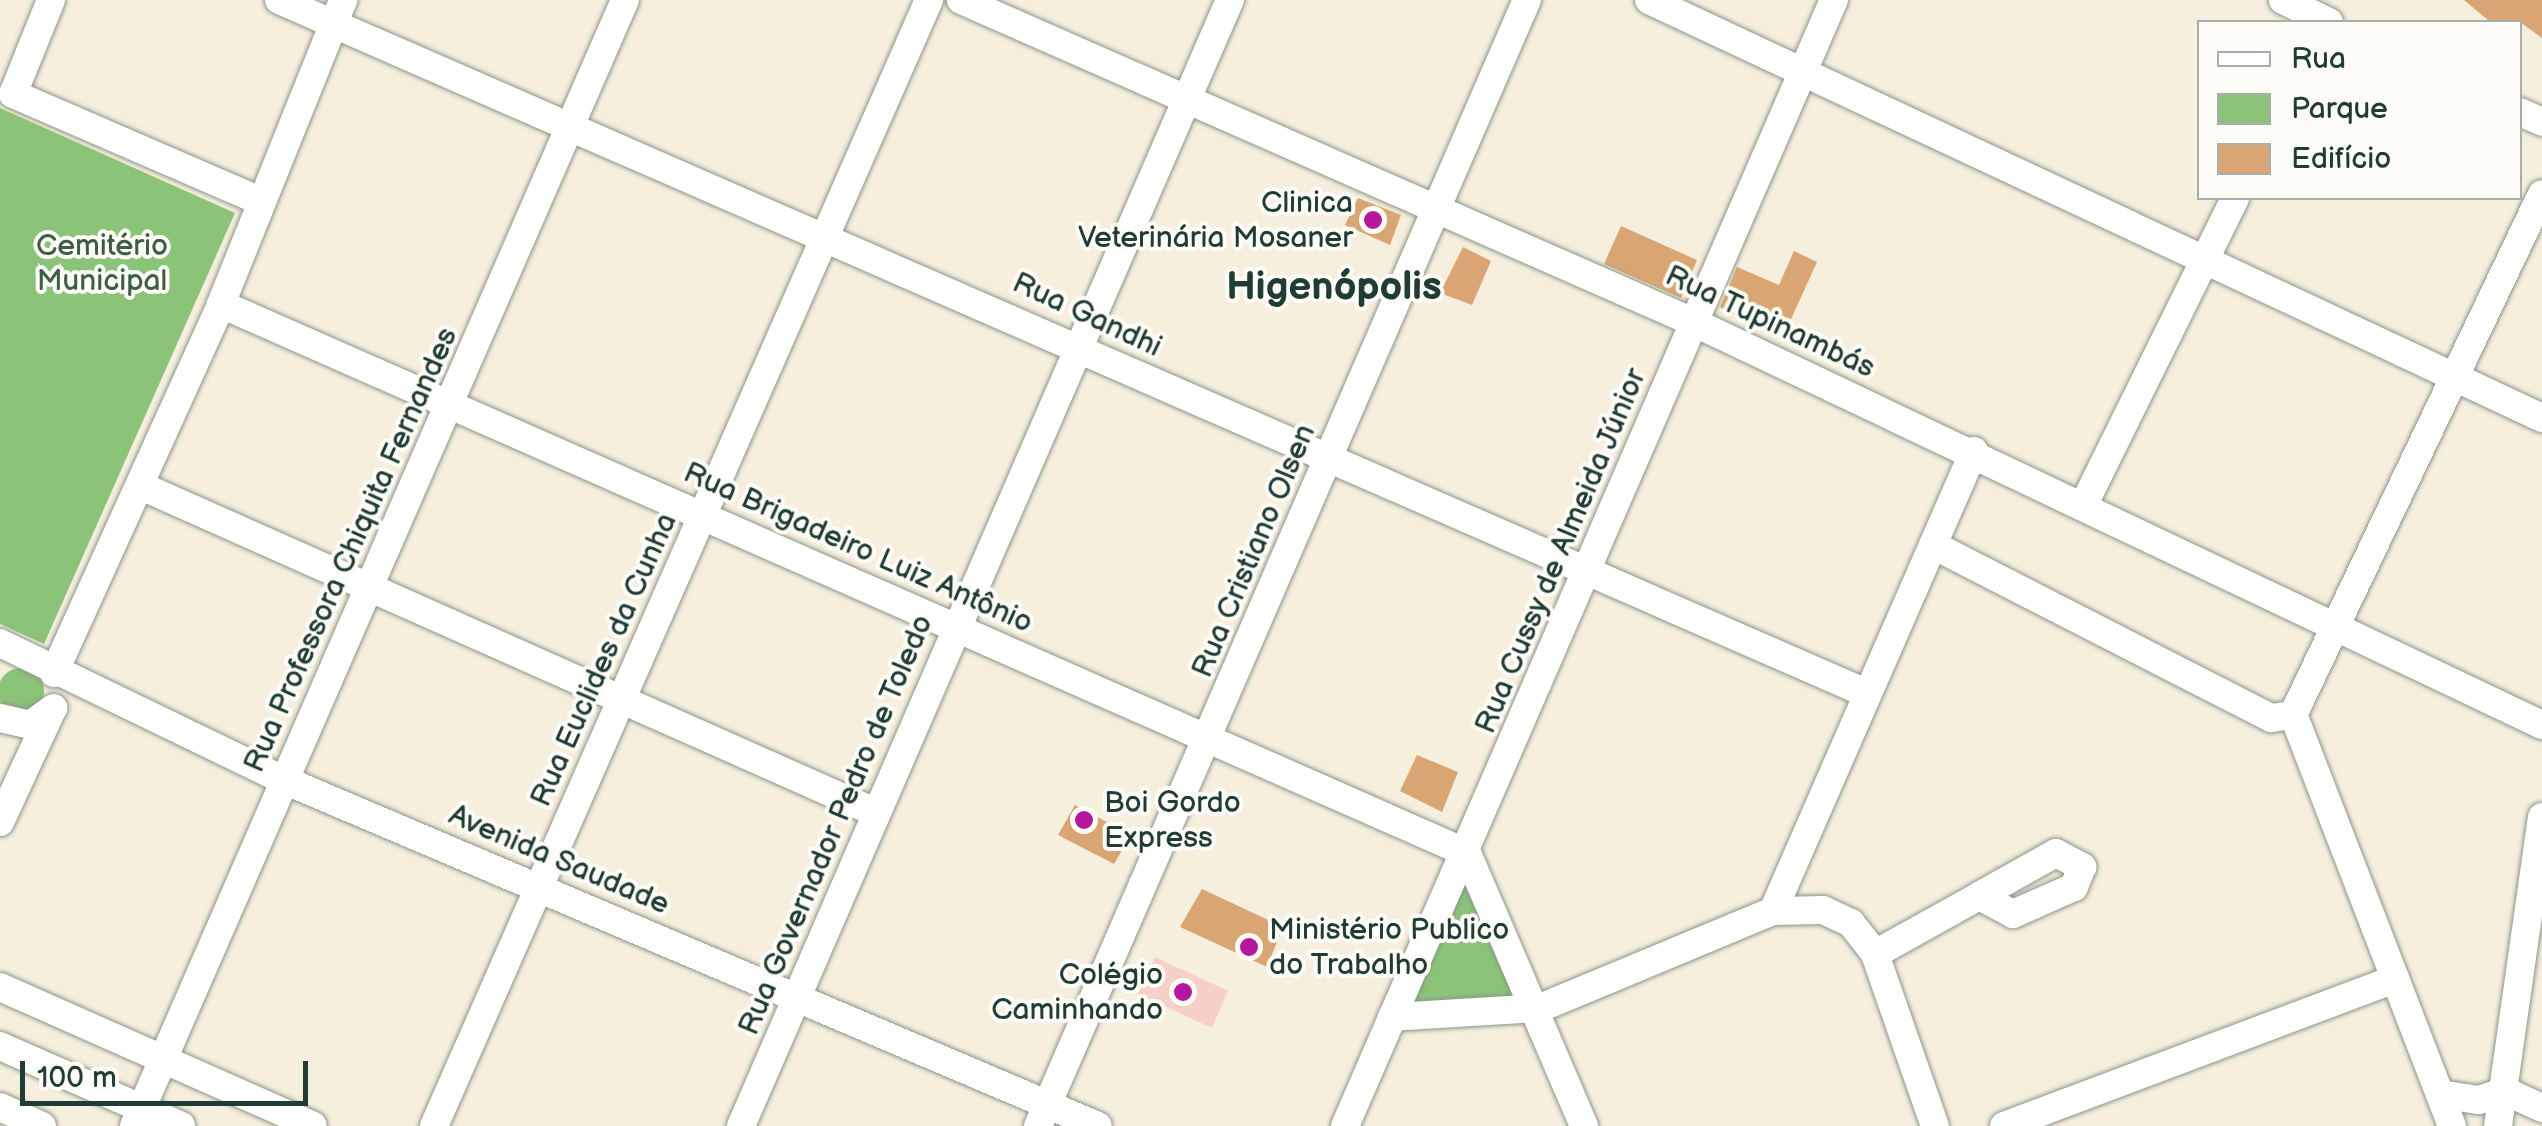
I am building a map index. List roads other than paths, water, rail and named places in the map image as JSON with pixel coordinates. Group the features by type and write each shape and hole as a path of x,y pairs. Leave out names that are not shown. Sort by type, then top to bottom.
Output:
{"street":[{"path":"51,0 13,94 262,202"},
{"name":"Rua Gandhi","path":"278,0 338,12 1080,346 1327,463 1866,693"},
{"name":"Rua Professora Chiquita Fernandes","path":"138,1117 372,588 625,0"},
{"name":"Rua Euclides da Cunha","path":"434,1126 929,0"},
{"name":"Rua Tupinambás","path":"962,0 1694,322 1974,451 2542,725"},
{"name":"Rua Governador Pedro de Toledo","path":"741,1126 1230,0"},
{"name":"Rua Cristiano Olsen","path":"1043,1115 1440,210 1527,0"},
{"path":"1649,0 2542,418"},
{"name":"Rua Cussy de Almeida Júnior","path":"1344,1126 1467,853 1834,0"},
{"path":"2283,0 2327,16"},
{"path":"0,822 52,710 54,673 221,304 338,12"},
{"path":"2452,1126 2293,715 2542,194"},
{"path":"2083,506 2233,200"},
{"name":"Rua Brigadeiro Luiz Antônio","path":"221,304 703,514 1206,743 1467,853"},
{"path":"1774,911 1974,451"},
{"path":"141,486 877,813"},
{"path":"1933,544 2271,718 2293,715"},
{"name":"Avenida Saudade","path":"0,642 54,673 284,780 798,995 1043,1115 1098,1126"},
{"path":"1,719 30,725 52,710"},
{"path":"1,719 20,775"},
{"path":"2498,1126 2532,838 2542,817"},
{"path":"1467,853 1540,1008 1584,1126"},
{"path":"1875,954 1980,896"},
{"path":"1392,1017 1540,1008 1774,911 1823,910 1850,923 1875,954 1936,1126"},
{"path":"2004,1126 2394,978"},
{"path":"0,987 313,1126"},
{"path":"0,1046 138,1117 181,1126"},
{"path":"2440,1094 2479,1100 2504,1091 2542,1108"},
{"path":"0,1107 42,1126"}],"place":[{"name":"Clinica Veterinária Mosaner","path":"1373,220"},
{"name":"Boi Gordo Express","path":"1084,820"},
{"name":"Ministério Publico do Trabalho","path":"1249,947"},
{"name":"Colégio Caminhando","path":"1183,992"}],"district":[{"name":"Higenópolis","path":"1334,287"}],"park label":[{"name":"Cemitério Municipal","path":"102,263"}]}
